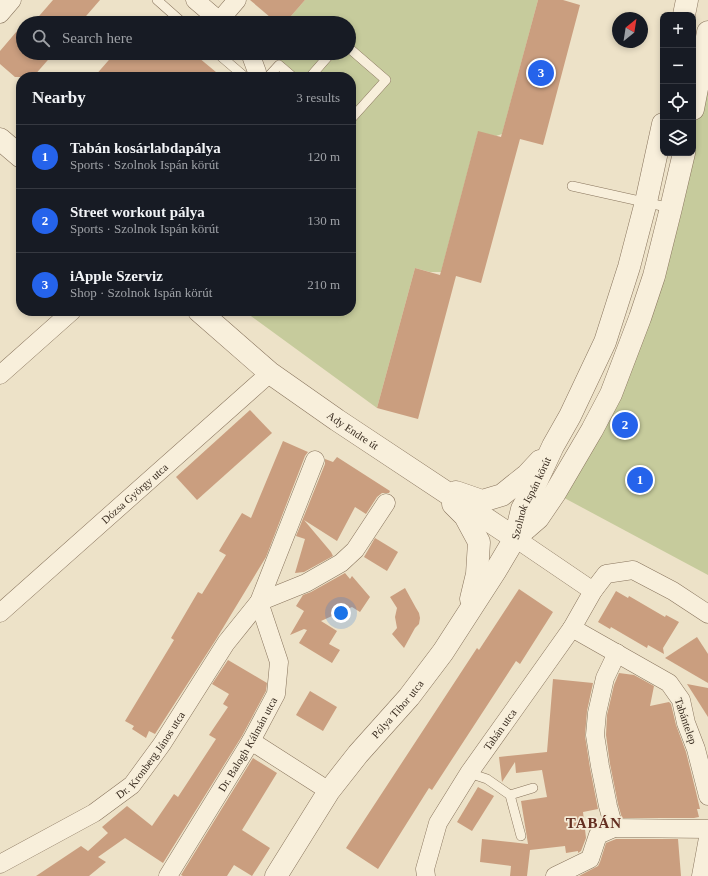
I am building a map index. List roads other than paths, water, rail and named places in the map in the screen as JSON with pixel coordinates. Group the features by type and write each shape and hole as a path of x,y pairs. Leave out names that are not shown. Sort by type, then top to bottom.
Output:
{"street":[{"path":"0,14 12,0"},
{"path":"195,0 213,16"},
{"path":"225,16 237,0"},
{"path":"685,12 687,0"},
{"path":"696,94 708,32"},
{"path":"253,60 257,72"},
{"name":"Szolnok Ispán körút","path":"514,538 522,509 553,446 570,416 605,342 629,267 646,202 660,138"},
{"path":"1,140 16,153"},
{"name":"Szolnok Ispán körút","path":"514,538 538,518 555,493 611,394 643,311 654,276 672,208 683,156"},
{"path":"0,375 66,316"},
{"name":"Ady Endre út","path":"205,316 270,373 331,416 514,538"},
{"name":"Dózsa György utca","path":"0,614 270,373"},
{"path":"436,486 482,501 502,495 527,475 553,446"},
{"name":"Dr. Kronberg János utca","path":"0,864 94,813 132,785 162,744 226,643 259,602 315,460"},
{"path":"436,486 465,516 479,542 477,574 468,614"},
{"name":"Dr. Kronberg János utca","path":"259,602 306,583 340,563 355,550 386,503"},
{"path":"514,538 593,591 606,574 633,570 673,591 708,614"},
{"name":"Pólya Tibor utca","path":"276,876 329,791 358,754 408,697 443,652 496,570 514,538"},
{"name":"Tabán utca","path":"426,876 425,868 438,823 469,773 572,628 593,591"},
{"name":"Dr. Balogh Kálmán utca","path":"168,876 251,741 276,694 279,662 259,602"},
{"name":"Tabántelep","path":"572,628 669,683 681,700 686,723 696,749 708,796"},
{"path":"614,828 605,793 595,735 597,713 605,678 617,653"},
{"path":"251,741 329,791"},
{"path":"555,876 590,859 598,835 614,828 708,829"},
{"path":"700,876 708,838"}],"lane":[{"path":"157,0 175,16"},
{"path":"356,54 386,80 356,113"},
{"path":"226,60 239,72"},
{"path":"314,72 325,60"},
{"path":"273,72 279,65 287,72"},
{"path":"572,186 672,208"},
{"path":"469,773 487,779 510,795 521,836"},
{"path":"510,795 533,788"}],"place":[{"name":"iApple Szerviz","path":"541,73"},
{"name":"Street workout pálya","path":"625,425"},
{"name":"Tabán kosárlabdapálya","path":"640,480"}],"district":[{"name":"TABÁN","path":"594,823"}]}
